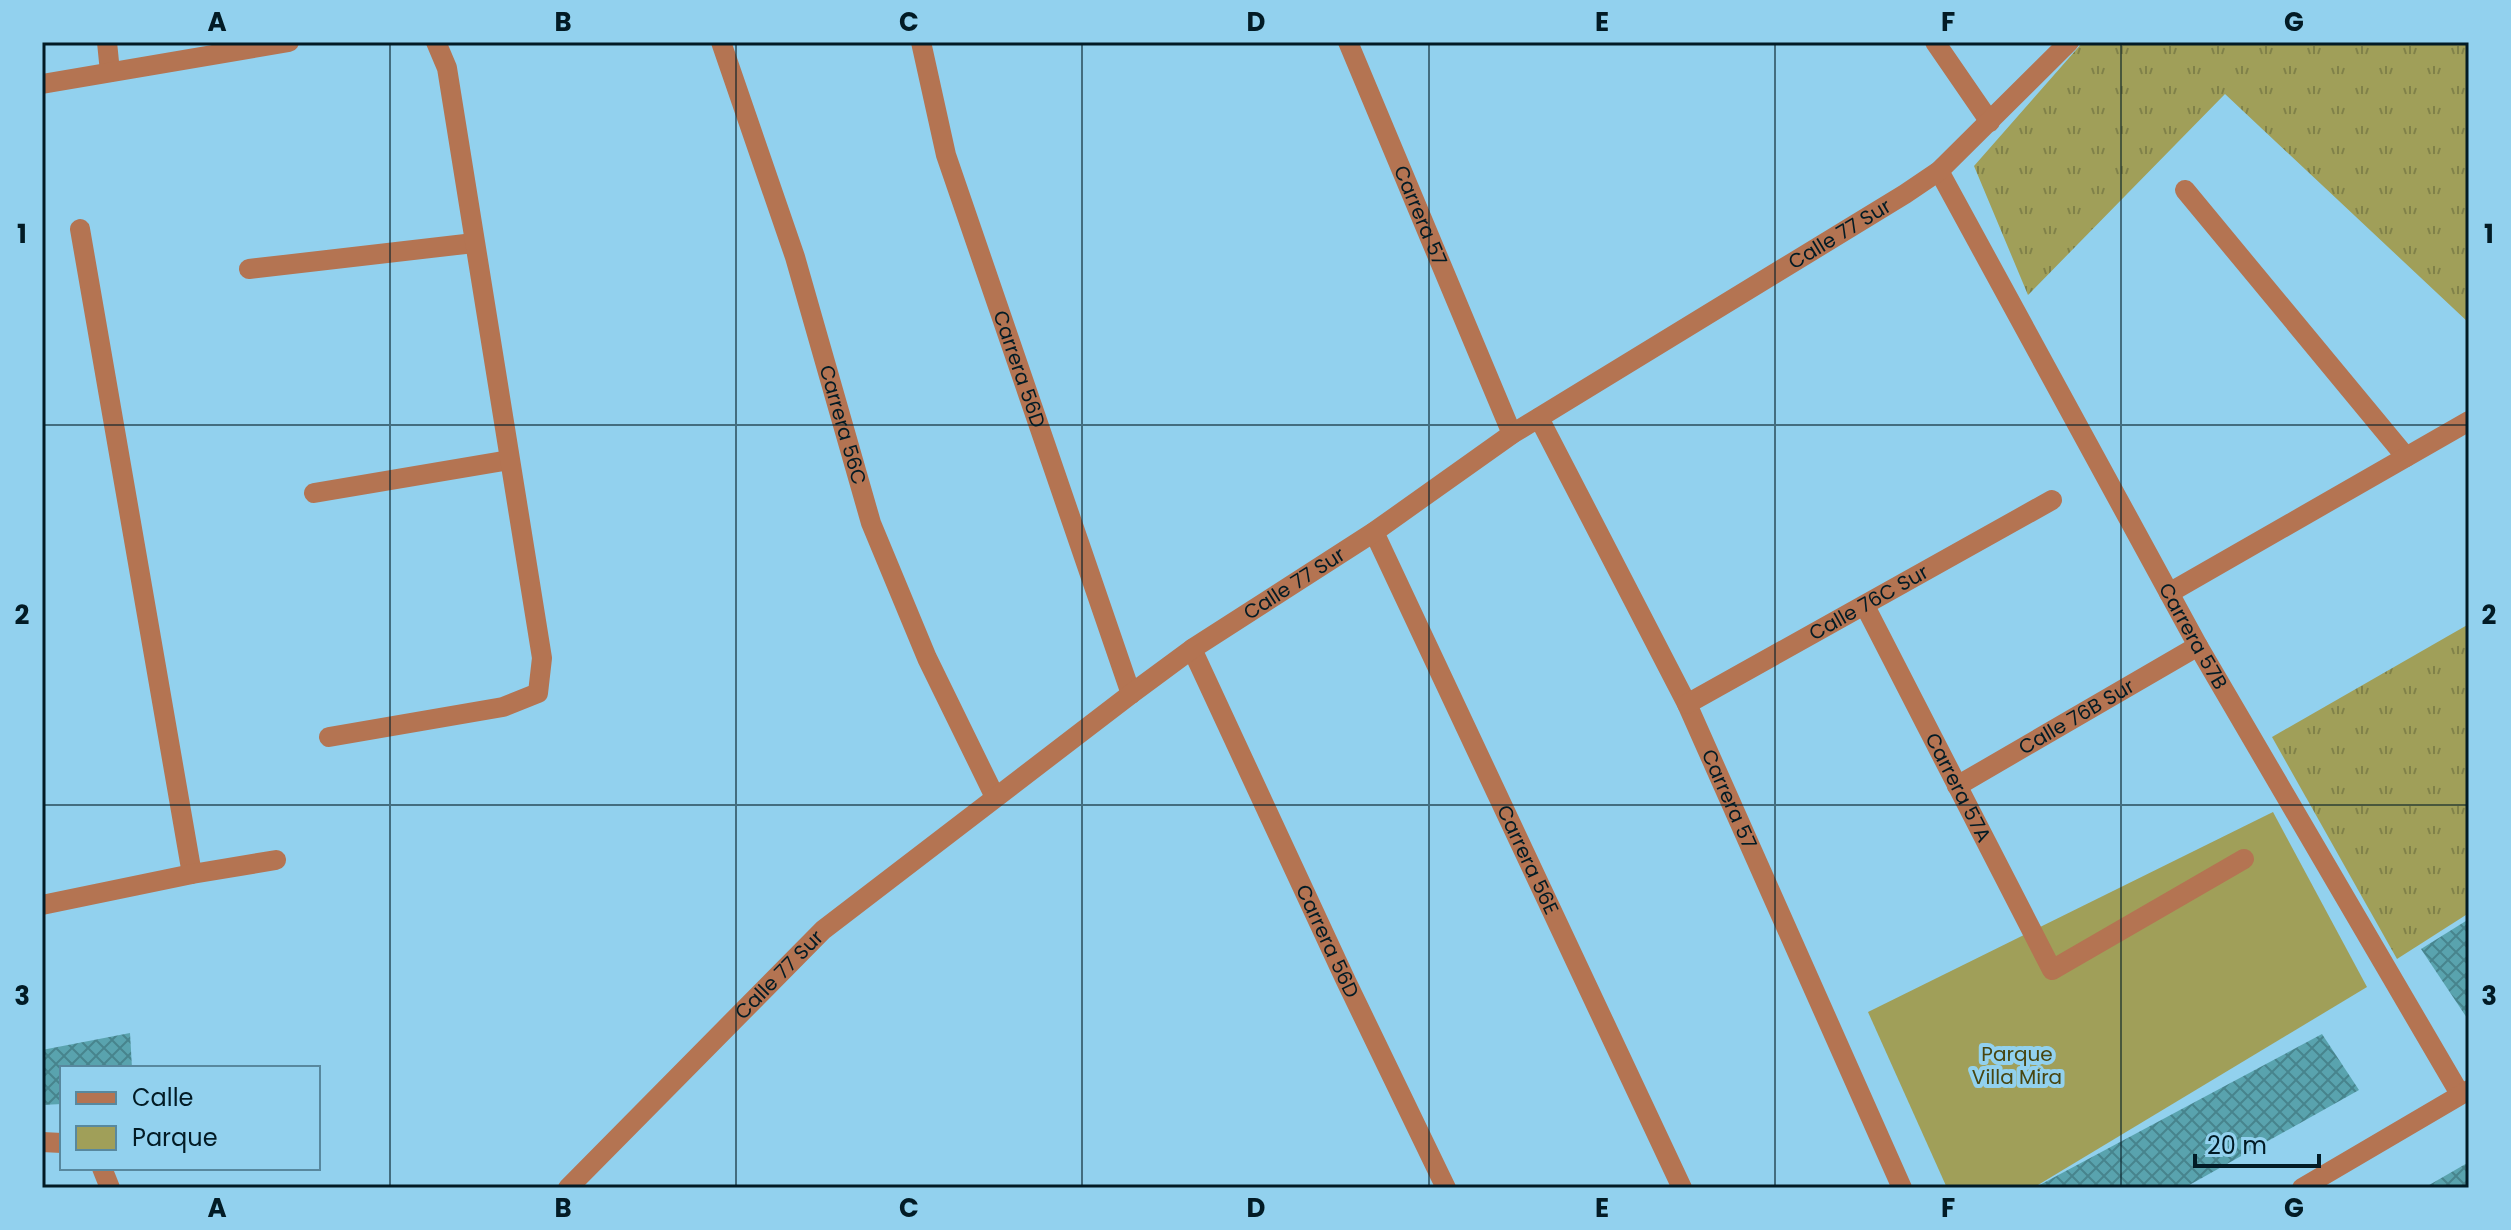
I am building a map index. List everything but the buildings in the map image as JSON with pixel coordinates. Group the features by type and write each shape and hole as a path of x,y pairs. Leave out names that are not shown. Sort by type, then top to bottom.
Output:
{"street":[{"path":"107,42 110,72"},
{"path":"42,84 289,42"},
{"path":"329,737 503,707 538,693 542,658 447,68 436,42"},
{"name":"Carrera 56C","path":"721,42 795,257 871,523 927,658 995,797"},
{"name":"Carrera 56D","path":"921,42 946,155 1131,694"},
{"name":"Carrera 57","path":"1348,42 1512,434"},
{"path":"1935,42 1990,122"},
{"name":"Calle 77 Sur","path":"568,1188 823,930 995,797 1192,649 1374,532 1512,434 1939,171 2069,42"},
{"name":"Carrera 57B","path":"1939,171 2198,646 2465,1092"},
{"path":"2185,190 2406,457"},
{"path":"80,229 192,874"},
{"path":"249,269 474,243"},
{"name":"Carrera 57","path":"1539,418 1687,704 1902,1188"},
{"path":"2169,593 2469,421"},
{"path":"314,493 509,460"},
{"name":"Calle 76C Sur","path":"1687,704 2052,500"},
{"name":"Carrera 56E","path":"1374,532 1682,1188"},
{"name":"Carrera 57A","path":"1865,606 2052,970 2244,859"},
{"name":"Calle 76B Sur","path":"1957,786 2198,646"},
{"name":"Carrera 56D","path":"1192,649 1446,1188"},
{"path":"42,905 276,860"},
{"path":"2302,1188 2465,1092"}],"green space":[{"path":"2083,42 2469,42 2469,323 2225,94 2028,295 1974,166"},
{"path":"2469,624 2469,913 2397,959 2272,737"},
{"name":"Parque Villa Mira","path":"2273,812 2367,987 2033,1188 1947,1188 1868,1012"}]}
